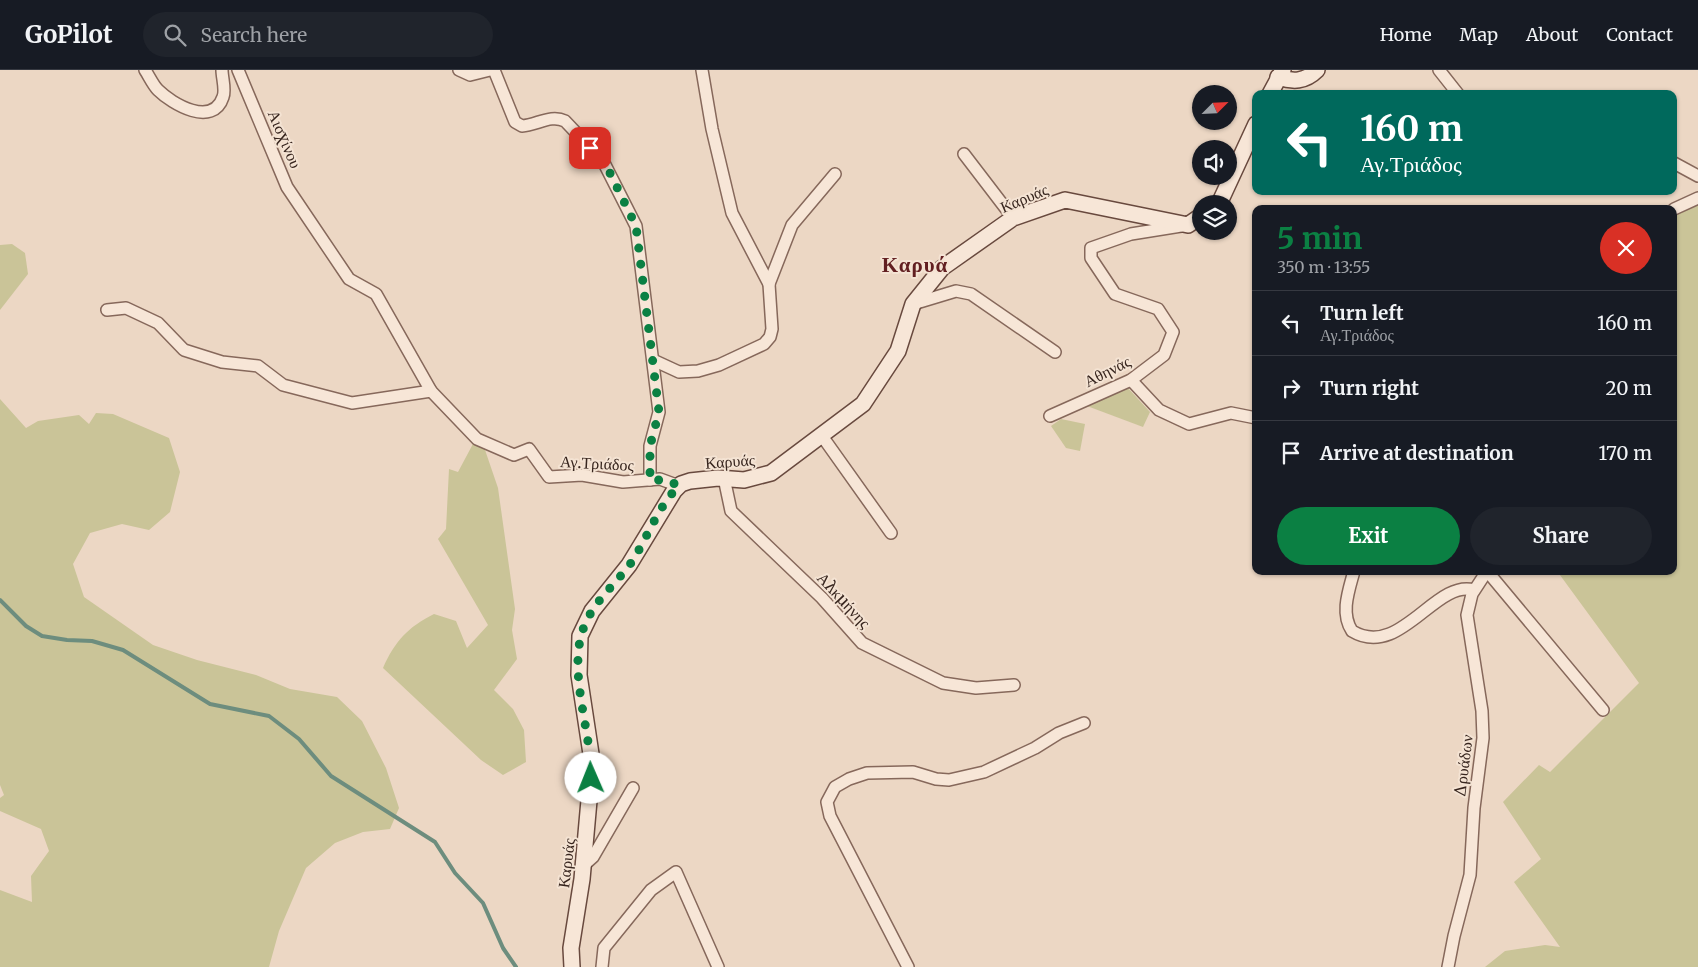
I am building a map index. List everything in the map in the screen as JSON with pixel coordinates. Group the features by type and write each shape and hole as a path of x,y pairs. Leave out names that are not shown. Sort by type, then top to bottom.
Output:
{"street":[{"path":"146,70 157,89 189,111 209,112 216,108 224,97 222,70"},
{"name":"Αισχίνου","path":"238,70 287,187 349,279 376,294 431,392"},
{"path":"459,70 470,75 490,70"},
{"path":"494,70 515,122 522,126 552,118 565,121 608,169 636,226 659,412 650,446 650,480"},
{"path":"653,360 679,372 698,371 719,365 764,344 770,337 772,329 769,284 732,213 712,129 702,70"},
{"path":"1272,90 1280,74 1298,80 1306,78 1317,70"},
{"path":"1439,70 1455,90"},
{"path":"1223,195 1252,133"},
{"path":"964,154 1013,218"},
{"path":"1677,164 1698,176"},
{"path":"769,284 792,225 835,174"},
{"path":"1677,208 1698,198"},
{"name":"Καρυάς","path":"572,967 571,948 583,866 591,765 578,675 580,636 596,604 629,565 667,501 679,486 690,481 724,478 751,480 771,473 862,404 898,350 913,304 942,268 1013,218 1065,200 1188,224"},
{"path":"1188,224 1192,222"},
{"name":"Αθηνάς","path":"1050,416 1131,380 1164,355 1173,332 1158,309 1115,294 1091,258 1090,248 1132,234 1188,224"},
{"path":"913,304 956,292 971,294 1055,352"},
{"path":"108,310 126,308 158,323 184,350 222,362 258,366 283,385 352,403 431,392"},
{"path":"1131,380 1159,410 1189,424 1231,413 1252,417"},
{"name":"Αγ.Τριάδος","path":"431,392 477,439 514,455 529,449 549,476 582,475 616,482 667,480 679,486"},
{"path":"822,436 891,532"},
{"name":"Αλκμήνης","path":"724,478 731,511 822,598 862,643 943,683 976,688 1014,685"},
{"path":"1353,575 1347,603 1347,621 1352,631 1371,637 1393,633 1456,591 1474,590"},
{"name":"Δρυάδων","path":"1448,967 1470,876 1474,808 1483,738 1482,711 1468,621 1469,604 1474,590 1484,575"},
{"path":"1490,575 1603,710"},
{"path":"908,967 830,816 826,802 835,788 849,779 867,773 913,772 936,779 949,780 984,772 1035,748 1059,733 1084,723"},
{"path":"583,866 593,857 633,788"},
{"path":"602,967 604,948 651,890 676,872 718,967"}],"shaded area":[{"path":"1698,202 1698,967 1485,967 1505,951 1545,945 1560,947 1514,882 1541,859 1503,802 1539,765 1550,772 1639,683 1560,575 1677,575 1677,214"},
{"path":"12,244 25,253 28,274 0,310 0,245"},
{"path":"1126,386 1150,412 1143,427 1087,406"},
{"path":"0,399 26,428 38,421 79,415 89,424 96,413 113,414 169,438 180,472 170,512 149,530 122,524 90,533 73,564 84,597 153,645 197,660 256,675 290,689 337,697 362,721 386,768 399,808 390,829 363,832 335,843 306,868 279,931 269,967 0,967 0,890 32,902 31,876 49,851 41,829 0,811 0,798 4,795 0,785"},
{"path":"1061,419 1085,424 1080,451 1066,448 1051,426"},
{"path":"474,442 484,447 498,488 515,609 512,630 517,659 494,690 513,709 524,730 526,762 503,775 481,760 383,668 392,650 403,636 417,624 434,614 456,621 467,648 488,625 438,539 446,529 449,469 458,472"}],"waterway":[{"path":"0,600 26,626 42,636 92,641 123,650 210,704 269,716 299,739 331,776 435,842 455,873 483,903 503,948 516,967"}],"district":[{"name":"Καρυά","path":"915,265"}],"route":[{"path":"590,148 608,169 636,226 659,412 650,446 650,480 667,480 679,486 667,501 633,560 596,604 580,636 578,675 591,754 591,778"}]}
